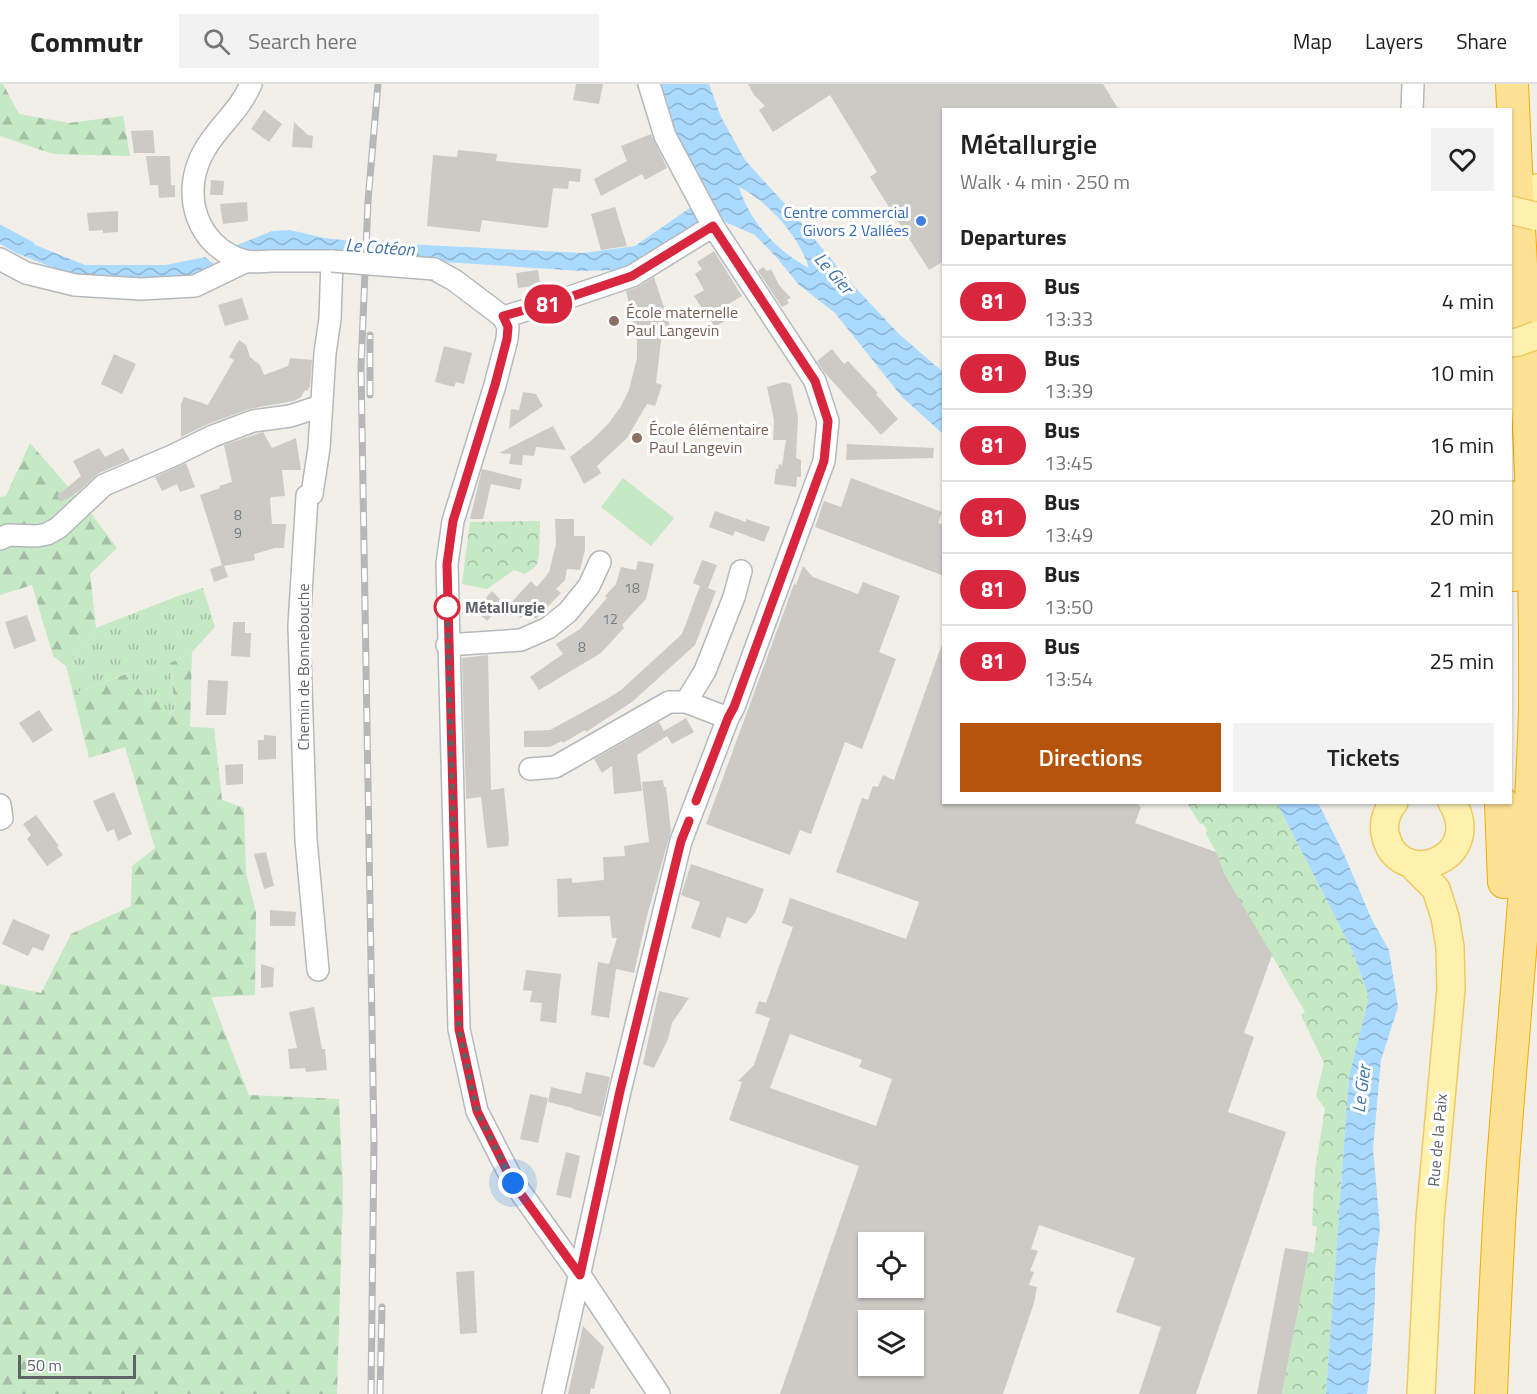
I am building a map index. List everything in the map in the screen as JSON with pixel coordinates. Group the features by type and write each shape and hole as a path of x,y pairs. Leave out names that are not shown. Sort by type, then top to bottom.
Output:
{"highway":[{"path":"1491,84 1493,108"},
{"path":"1491,1394 1496,1271 1530,816 1536,625 1534,511 1512,84"},
{"path":"1512,535 1515,591 1512,756"},
{"path":"1501,804 1504,882"},
{"path":"1470,1394 1478,1207 1509,804"},
{"path":"1518,967 1531,942 1537,897"}],"main road":[{"path":"1512,343 1537,335"},
{"name":"Rue de la Paix","path":"1393,804 1386,817 1384,829 1387,841 1393,852 1411,864 1436,889 1445,917 1450,947 1451,989 1430,1219 1421,1394"},
{"path":"1411,864 1420,866 1433,864 1444,859 1454,850 1461,825 1456,806"},
{"path":"1436,889 1444,859"}],"street":[{"path":"251,84 233,115 203,152 194,179 192,194 197,221 210,240 227,254 247,261 332,261 434,269 454,280 503,316 508,327 495,385 453,521 447,564 447,645 459,1029 477,1111 513,1183 580,1275 659,1394"},
{"path":"553,1394 620,1091 681,841 734,707 824,461 828,421 815,381 713,226 665,136 649,84"},
{"path":"1412,108 1413,84"},
{"path":"503,316 561,300 632,276 713,226"},
{"path":"0,259 26,273 75,285 141,289 195,286 247,261"},
{"name":"Chemin de Bonnebouche","path":"318,970 306,840 299,626 307,496 312,494 319,448 325,353 330,319 332,261"},
{"path":"0,539 8,535 47,534 58,528 104,485 213,436 253,421 290,416 321,406"},
{"path":"447,645 521,640 548,628 568,612 590,586 600,562"},
{"path":"686,702 705,671 734,597 741,571"},
{"path":"530,769 555,767 669,702 686,702 728,718"},
{"path":"0,805 3,818 0,819"}],"green space":[{"path":"0,84 3,84 19,114 69,123 123,116 130,156 53,154 0,136"},
{"path":"30,443 78,498 59,516 44,525 0,531 0,497 6,496"},
{"path":"623,478 674,518 651,546 601,507"},
{"path":"87,508 117,548 90,574 96,628 66,666 53,656 32,585 0,595 0,549"},
{"path":"540,521 539,556 536,566 525,574 514,570 487,589 462,584 470,522"},
{"path":"203,588 215,627 192,652 170,663 175,709 168,714 159,700 142,694 128,673 73,694 66,666 96,628"},
{"path":"192,652 190,727 214,728 222,800 244,808 246,873 256,912 255,995 211,997 249,1095 339,1099 343,1192 337,1394 0,1394 0,984 41,993 71,934 131,906 132,866 155,848 125,747 89,758 73,694 129,673 142,694 159,700 169,714 175,709 170,663"},
{"path":"1188,804 1278,804 1352,950 1369,997 1349,1076 1326,1394 1282,1394 1309,1252 1314,1253 1317,1227 1312,1225 1315,1170 1325,1109 1316,1096 1324,1063 1301,1015 1305,1012 1224,873 1206,834 1207,830 1203,824 1200,824"}],"water":[{"name":"Le Gier","path":"660,84 709,84 721,117 745,160 794,214 850,282 899,334 942,371 942,433 902,397 835,313 799,285 755,235 721,220 618,270 582,271 383,258 384,243 584,253 635,246 694,205 693,170 668,114","holes":["739,187 761,201 790,232 809,268 786,253 766,234 750,212"]},
{"path":"0,228 18,238 85,265 166,265 205,257 220,269 165,284 75,276 16,253 0,244"},
{"path":"290,230 324,238 351,241 351,255 254,257 227,249 272,231"},
{"name":"Le Gier","path":"1278,804 1319,804 1343,852 1372,920 1389,950 1398,1007 1381,1060 1373,1149 1380,1228 1367,1394 1326,1394 1349,1076 1369,997 1352,950"}],"building":[{"path":"576,84 603,84 599,104 573,100"},
{"name":"Centre commercial Givors 2 Vallées","path":"748,84 1103,84 1118,108 942,108 942,262 929,270 870,177 877,172 830,95 773,132 759,110 765,106 754,95"},
{"path":"264,110 282,124 269,142 251,129"},
{"path":"294,122 308,135 313,136 312,148 292,147"},
{"path":"153,130 155,153 134,153 131,131"},
{"path":"651,134 667,168 645,180 642,174 601,196 594,179 627,161 621,146"},
{"path":"458,150 497,154 496,161 581,169 580,182 569,181 568,189 553,188 548,227 545,228 482,220 480,232 427,226 433,155 457,157"},
{"path":"146,156 170,156 171,185 175,185 175,197 159,198 158,185 150,185"},
{"path":"211,180 224,181 223,195 210,195"},
{"path":"247,202 248,221 223,224 220,204"},
{"path":"615,207 627,246 601,250 591,214"},
{"path":"118,211 118,232 89,231 87,213"},
{"path":"714,251 742,296 719,310 725,321 714,327 694,296 704,290 695,274 702,269 697,262"},
{"path":"763,267 767,271 771,269 779,285 791,298 787,300 789,303 782,307 758,271"},
{"path":"538,270 540,285 518,288 516,273"},
{"path":"654,277 672,332 662,333 656,383 662,385 655,406 647,404 627,438 597,466 601,473 584,484 570,457 593,439 620,408 629,390 637,358 637,340 626,291"},
{"path":"242,298 249,319 225,326 218,305"},
{"path":"239,340 246,345 250,357 260,365 264,375 288,366 290,358 312,360 310,386 301,397 294,401 249,409 181,437 181,404 184,397 208,405 234,360 229,357"},
{"path":"444,346 472,353 464,384 456,382 454,387 435,382"},
{"path":"832,349 844,364 848,361 878,393 876,394 898,419 881,435 824,372 817,361"},
{"path":"114,354 136,364 122,394 101,384"},
{"path":"784,382 791,384 798,417 796,458 801,460 801,477 797,477 796,487 774,484 776,469 779,464 782,465 786,440 773,440 774,420 767,387"},
{"path":"523,392 536,394 543,406 509,429 511,409 519,410"},
{"path":"553,426 566,450 536,447 534,456 523,455 522,465 509,464 511,454 499,453"},
{"path":"263,432 272,448 296,438 301,470 282,470 285,496 270,499 272,524 286,524 284,548 254,554 255,560 224,566 228,577 214,582 210,569 222,565 200,495 232,482 224,445"},
{"path":"847,444 934,448 933,458 846,460"},
{"path":"99,448 105,457 123,448 130,460 99,473 78,492 61,502 57,496 81,476 73,461"},
{"path":"186,463 195,487 180,492 177,484 162,491 155,477"},
{"path":"482,469 522,479 520,490 491,484 483,519 470,519"},
{"path":"851,478 942,512 938,523 942,524 942,575 815,527 824,501 841,507"},
{"path":"715,511 746,522 746,519 770,527 764,542 735,531 733,536 709,527"},
{"path":"555,519 574,519 574,536 585,536 585,550 580,570 567,569 565,580 556,589 561,593 536,619 527,611 521,618 508,606 531,581 537,587 549,572 556,544"},
{"path":"702,560 717,565 708,588 716,591 695,645 632,702 586,732 585,730 563,743 562,741 550,747 524,747 524,731 550,730 605,700 621,690 682,634 700,586 693,583"},
{"path":"638,561 654,564 646,599 622,625 624,628 601,653 539,690 530,677 563,654 556,644 580,629 607,598 605,596 616,584 621,567 636,570"},
{"path":"803,566 813,577 858,594 863,582 900,596 879,652 896,659 862,749 845,742 811,834 800,830 790,855 706,824 794,584 796,585"},
{"path":"492,591 504,603 487,621 475,610"},
{"path":"27,615 36,641 14,649 5,622"},
{"path":"233,622 245,622 245,633 251,633 250,657 231,656"},
{"path":"942,644 942,804 1137,804 1141,807 1135,823 1216,852 1224,873 1272,955 1244,1033 1254,1037 1228,1112 1286,1132 1196,1394 1139,1394 1161,1327 1116,1312 1135,1258 1039,1225 1031,1249 1038,1251 1030,1271 1034,1272 1029,1285 1037,1287 1034,1303 1003,1394 780,1394 859,1166 729,1120 742,1082 738,1081 754,1065 770,1018 755,1013 759,1001 766,1003 793,927 782,923 790,898 906,939 919,902 836,872 862,798 868,800 873,786 878,787 883,775 894,780","holes":["790,1034 862,1060 859,1067 892,1079 876,1126 770,1088"]},
{"path":"488,655 491,790 504,788 509,838 508,846 487,848 481,797 466,799 462,658"},
{"path":"208,680 228,681 226,715 206,715"},
{"path":"39,710 53,730 33,743 19,723"},
{"path":"686,718 694,732 672,744 667,736 637,755 642,791 614,794 612,766 602,773 594,759 659,722 664,731"},
{"path":"264,735 276,736 276,759 258,760 258,740 264,740"},
{"path":"243,764 243,784 226,785 225,765"},
{"path":"663,780 664,787 666,787 671,831 634,973 616,969 609,1018 591,1015 598,962 609,964 617,938 612,938 610,916 558,917 557,879 572,878 572,883 604,880 603,857 625,856 624,846 649,842 642,782"},
{"path":"114,792 132,834 118,841 114,829 107,832 93,801"},
{"path":"36,815 63,855 47,866 27,839 31,835 23,824"},
{"path":"266,852 274,886 264,889 254,854"},
{"path":"691,864 764,889 755,913 746,924 727,917 720,938 691,928 700,902 681,895"},
{"path":"270,910 296,912 295,926 270,926"},
{"path":"13,919 50,935 43,951 33,947 28,956 2,944"},
{"path":"261,964 274,968 273,987 261,988"},
{"path":"526,970 561,974 556,1023 540,1021 542,1003 530,1002 532,991 523,990"},
{"path":"659,991 689,998 672,1023 668,1039 654,1068 643,1064"},
{"path":"314,1007 322,1049 325,1049 327,1070 306,1072 305,1068 290,1069 288,1049 297,1048 289,1012"},
{"path":"586,1072 610,1077 601,1117 548,1102 551,1087 581,1094"},
{"path":"530,1094 548,1098 538,1143 520,1139"},
{"path":"566,1152 580,1156 571,1198 556,1195"},
{"path":"1285,1248 1309,1252 1282,1394 1257,1394"},
{"path":"474,1271 477,1333 460,1334 456,1272"},
{"path":"583,1326 604,1347 594,1389 591,1388 590,1394 568,1394"}],"waterway":[{"name":"Le Cotéon","path":"0,227 32,244"},
{"name":"Le Cotéon","path":"346,245 389,247"}],"railway":[{"path":"371,1394 374,1142 361,367 368,201 378,84"},
{"path":"370,335 370,395"},
{"path":"380,1394 382,1307"}],"bus line":[{"name":"81","path":"689,821 681,841 620,1091 580,1275 513,1183 477,1111 459,1029 447,645 447,564 453,521 507,339 508,327 503,316 561,300 632,276 713,226 815,381 828,421 824,461 734,707 696,801"}],"place":[{"name":"Centre commercial Givors 2 Vallées","path":"921,221"},
{"name":"École maternelle Paul Langevin","path":"614,321"},
{"name":"École élémentaire Paul Langevin","path":"637,438"},
{"name":"Métallurgie","path":"447,607"}],"route":[{"path":"447,607 447,605 459,1029 477,1111 513,1183"}]}
